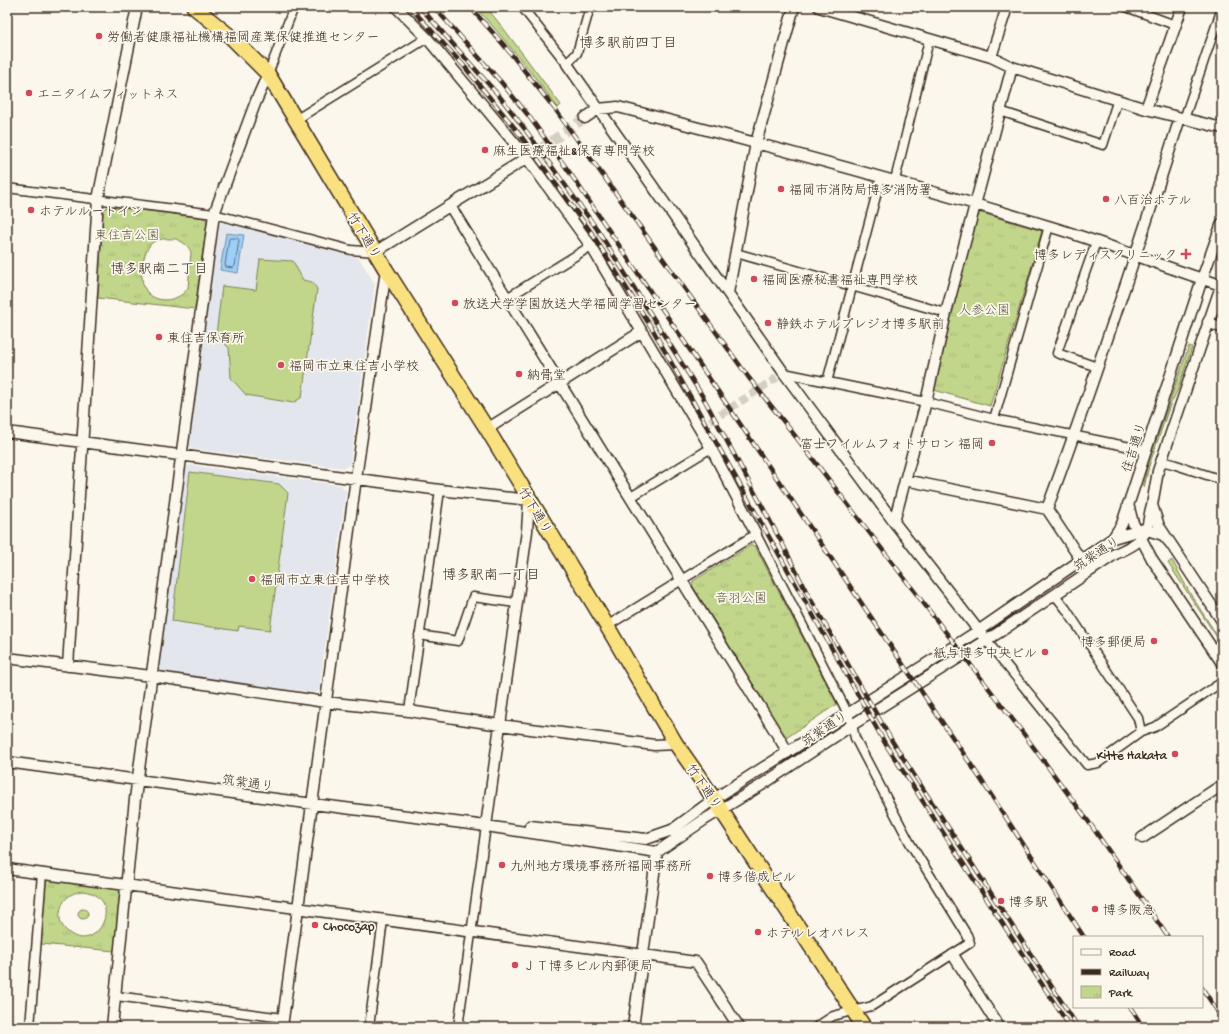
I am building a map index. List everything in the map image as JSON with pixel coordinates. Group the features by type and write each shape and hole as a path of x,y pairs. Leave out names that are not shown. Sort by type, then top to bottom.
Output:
{"highway":[{"name":"竹下通り","path":"194,7 231,37 268,74 297,119 386,270 487,429 607,626 676,744 718,805 864,1027"}],"street":[{"path":"68,666 98,199 137,7"},
{"path":"112,1027 138,779 214,214 256,101 294,7"},
{"path":"396,7 427,38 527,158 591,246 711,448 848,715 856,738 910,843 967,935 970,943 872,1006 833,1016 816,1027"},
{"path":"522,7 567,64 784,373 894,522 978,631 1087,765 1098,763 1141,732 1155,728 1222,682"},
{"path":"567,64 577,53 590,7"},
{"path":"728,293 756,143 794,7"},
{"path":"819,7 992,57 1012,67 1146,109 1222,128"},
{"path":"992,57 1006,7"},
{"path":"1126,7 1176,25"},
{"path":"1146,109 1182,7"},
{"path":"1047,510 1074,436 1182,118 1222,8"},
{"path":"297,119 427,38"},
{"path":"895,180 929,40"},
{"path":"894,522 926,402 946,313 1012,67"},
{"path":"1000,111 1103,145 1118,99"},
{"path":"585,118 598,109 618,107 895,180 1049,226 1202,279 1222,284 1161,461 1154,486 1152,505 1142,533"},
{"path":"7,188 214,214 351,250 375,252 527,158"},
{"path":"827,382 882,177"},
{"path":"450,206 631,497 783,744 787,753"},
{"name":"住吉通り","path":"1113,538 1122,524 1145,450 1222,223"},
{"path":"994,419 1049,226"},
{"path":"1096,242 1057,353 1097,367"},
{"path":"507,298 591,246"},
{"path":"736,253 946,313"},
{"path":"116,996 283,1022 313,804 325,702 386,270"},
{"path":"1208,322 1222,328"},
{"path":"487,429 641,332"},
{"path":"784,373 926,402 994,419 1145,450"},
{"path":"7,432 440,490 529,500 527,531 470,932 458,1027"},
{"path":"631,497 711,448"},
{"path":"1161,461 1222,480"},
{"path":"906,480 1047,510 1082,560"},
{"path":"409,711 440,490"},
{"path":"1128,504 1133,522 1142,533 1152,559"},
{"path":"1152,505 1159,526 1222,621"},
{"path":"1142,533 1163,535 1171,544"},
{"name":"筑紫通り","path":"7,762 486,826 657,852 787,753 978,631 1113,538 1142,533"},
{"name":"筑紫通り","path":"486,826 491,822 646,839 672,830 718,805 852,725 986,640 1122,550 1133,545 1142,533"},
{"path":"607,626 756,534"},
{"path":"1122,550 1136,547 1146,552 1222,663"},
{"path":"1055,595 1066,609 1138,718 1141,732"},
{"path":"419,635 458,641 473,597 516,603"},
{"path":"7,658 151,676 325,702 409,711 500,725 654,745 676,744"},
{"path":"1142,838 1222,785"},
{"path":"633,1027 657,852"},
{"path":"7,869 696,962 739,1027"},
{"path":"30,1027 42,873"},
{"path":"369,1027 383,920"},
{"path":"953,954 1000,1027"}],"shaded area":[{"name":"福岡市立東住吉小学校","path":"223,222 359,258 375,284 350,464 344,468 192,449 189,445 219,224"},
{"name":"福岡市立東住吉中学校","path":"190,465 341,485 346,491 319,691 315,693 160,672 158,667 186,468"}],"green space":[{"path":"475,7 486,7 561,105 558,108 518,56"},
{"name":"東住吉公園","path":"108,207 149,211 204,218 207,221 195,309 98,298 103,210","holes":["162,239 176,239 187,246 191,252 188,288 184,293 172,299 165,300 153,297 148,293 143,282 142,269 145,255 151,244 155,241"]},
{"name":"人参公園","path":"978,212 1042,231 990,406 927,388"},
{"path":"260,259 293,261 303,280 312,282 317,289 302,397 293,403 246,395 231,378 229,348 216,335 222,286 256,290"},
{"path":"1189,346 1192,347 1178,389 1170,405 1143,488 1147,466"},
{"path":"190,472 279,484 288,493 270,630 239,626 238,631 172,621"},
{"name":"音羽公園","path":"751,545 755,546 837,704 786,738 692,585 693,581"},
{"path":"1172,560 1191,595 1222,645 1168,563"},
{"path":"48,880 117,889 120,892 114,951 41,944 46,882","holes":["82,891 96,895 103,903 105,912 103,922 97,931 89,937 79,938 68,932 63,926 60,918 61,908 64,901 70,895"]},
{"path":"83,909 88,914 83,919 78,914"}],"water":[{"path":"226,233 244,235 238,273 220,270"}],"tunnel":[{"path":"527,158 585,118"},
{"path":"700,428 784,373"}],"railway":[{"path":"410,7 464,66 518,132 591,232 653,330 886,745 1070,1027"},
{"path":"420,7 500,97 597,229 703,397 782,543 806,591 892,741 1078,1027"},
{"path":"434,7 501,82 528,115 570,173 978,775 1083,936"},
{"path":"470,7 503,44 555,109 749,378 1020,729 1091,825 1167,936"},
{"path":"1203,990 1222,1018"},
{"path":"1131,1008 1143,1027"}],"place":[{"name":"労働者健康福祉機構福岡産業保健推進センター","path":"99,36"},
{"name":"エニタイムフィットネス","path":"29,93"},
{"name":"麻生医療福祉&保育専門学校","path":"485,150"},
{"name":"福岡市消防局博多消防署","path":"781,189"},
{"name":"八百治ホテル","path":"1106,199"},
{"name":"ホテルルートイン","path":"31,210"},
{"name":"博多レディスクリニック","path":"1186,254"},
{"name":"福岡医療秘書福祉専門学校","path":"754,279"},
{"name":"放送大学学園放送大学福岡学習センター","path":"455,303"},
{"name":"静鉄ホテルプレジオ博多駅前","path":"768,323"},
{"name":"東住吉保育所","path":"159,337"},
{"name":"福岡市立東住吉小学校","path":"281,365"},
{"name":"納骨堂","path":"519,374"},
{"name":"富士フイルムフォトサロン 福岡","path":"992,443"},
{"name":"福岡市立東住吉中学校","path":"252,579"},
{"name":"博多郵便局","path":"1154,641"},
{"name":"紙与博多中央ビル","path":"1045,652"},
{"name":"Kitte Hakata","path":"1175,754"},
{"name":"九州地方環境事務所福岡事務所","path":"502,865"},
{"name":"博多偕成ビル","path":"710,876"},
{"name":"博多駅","path":"1001,901"},
{"name":"博多阪急","path":"1095,909"},
{"name":"Chocozap","path":"315,925"},
{"name":"ホテルレオパレス","path":"758,932"},
{"name":"ＪＴ博多ビル内郵便局","path":"515,965"}],"district":[{"name":"博多駅前四丁目","path":"628,42"},
{"name":"博多駅南二丁目","path":"159,268"},
{"name":"博多駅南一丁目","path":"491,574"}]}
